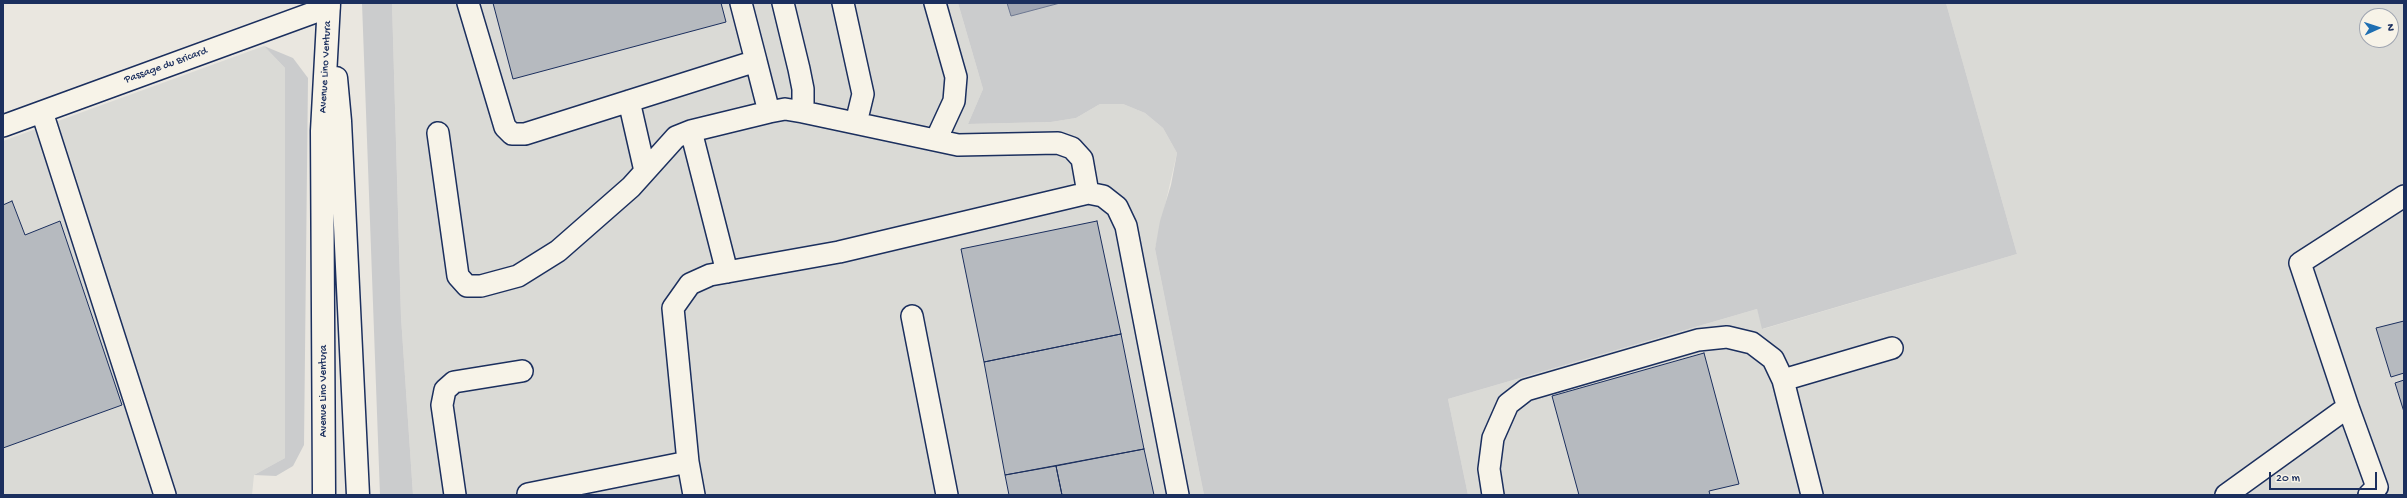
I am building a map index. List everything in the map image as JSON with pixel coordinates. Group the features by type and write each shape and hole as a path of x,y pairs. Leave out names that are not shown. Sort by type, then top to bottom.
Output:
{"main road":[{"name":"Avenue Lino Ventura","path":"324,495 322,131 329,5"},
{"name":"Avenue Lino Ventura","path":"329,5 340,121 358,495"}],"lane":[{"path":"468,3 505,127 512,134 525,134 756,61"},
{"path":"741,3 769,112"},
{"path":"783,3 803,89 803,112"},
{"path":"843,3 863,94 856,123"},
{"path":"935,3 956,77 954,101 936,140"},
{"name":"Passage du Bricard","path":"3,126 329,5"},
{"path":"629,101 645,171"},
{"path":"438,133 458,276 467,286 481,286 518,276 558,251 631,187 676,137 691,131 785,109 958,145 1058,143 1072,148 1082,159 1088,193"},
{"path":"42,112 165,495"},
{"path":"691,131 727,272"},
{"path":"694,495 688,462 673,308 690,284 710,276 727,272 839,252 1088,193 1103,196 1117,207 1126,226 1178,495"},
{"path":"2369,495 2377,487 2348,407 2300,263 2404,196"},
{"path":"912,316 947,495"},
{"path":"1493,495 1489,468 1493,438 1508,404 1526,390 1698,340 1727,337 1752,343 1773,359 1783,380 1812,495"},
{"path":"1783,380 1892,348"},
{"path":"455,495 442,405 444,390 454,382 522,371"},
{"path":"2226,495 2348,407"},
{"path":"528,494 688,462"}],"shaded area":[{"path":"362,3 392,3 401,317 413,495 380,495"},
{"path":"392,3 958,3 983,89 968,124 1051,122 1076,118 1100,104 1123,104 1145,113 1163,128 1177,153 1155,249 1204,495 413,495 401,317"},
{"path":"958,3 1946,3 2017,254 1762,329 1757,309 1448,399 1468,495 1204,495 1155,249 1160,221 1171,185 1177,153 1163,128 1145,113 1123,104 1100,104 1076,118 1051,122 968,124 983,89"},
{"path":"1007,3 1060,3 1011,16"},
{"path":"1946,3 2404,3 2404,495 1468,495 1448,399 1757,309 1763,329 2017,254"},
{"path":"264,46 285,68 285,458 254,475 252,495 3,495 3,141"},
{"path":"264,46 293,58 308,78 304,445 293,466 276,476 254,475 285,458 285,68"}],"building":[{"path":"493,3 721,3 726,22 513,79"},
{"path":"12,201 25,235 60,221 122,405 3,448 3,205"},
{"path":"1097,221 1121,334 984,362 961,249"},
{"path":"2404,321 2404,373 2391,377 2376,328"},
{"path":"1121,334 1144,449 1005,475 984,362"},
{"path":"1704,353 1739,484 1709,491 1710,495 1579,495 1552,396"},
{"path":"2404,380 2404,412 2395,383"},
{"path":"1144,449 1154,495 1062,495 1056,466"},
{"path":"1056,466 1062,495 1009,495 1005,475"}]}
